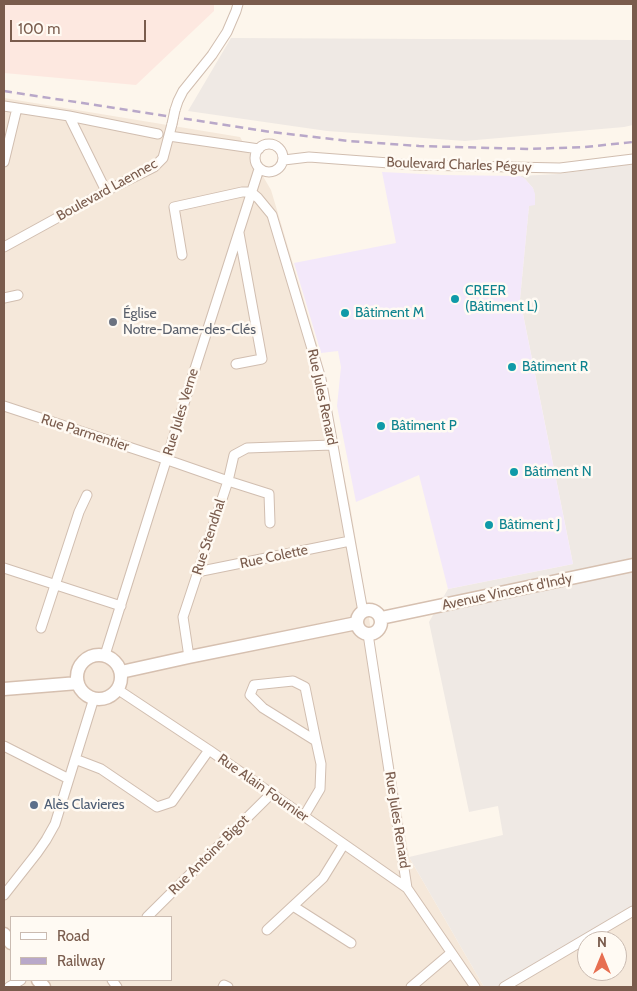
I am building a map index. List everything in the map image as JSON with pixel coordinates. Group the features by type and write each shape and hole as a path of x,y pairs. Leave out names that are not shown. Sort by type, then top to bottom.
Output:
{"street":[{"name":"Boulevard Laennec","path":"4,247 154,166 163,158 178,100 227,32 238,4"},
{"path":"4,106 69,116 158,134"},
{"path":"4,162 18,108"},
{"path":"69,116 106,191"},
{"path":"169,136 258,149 272,144 283,153 284,160 281,168 274,172 266,173 259,169 255,159 258,149"},
{"name":"Boulevard Charles Péguy","path":"284,160 310,157 416,165 560,168 633,159"},
{"name":"Rue Jules Verne","path":"105,656 259,169"},
{"path":"182,255 174,207 242,192 251,192"},
{"name":"Rue Jules Renard","path":"251,192 272,215 321,379 350,541 360,618"},
{"path":"236,364 262,359 239,230"},
{"path":"4,298 18,295"},
{"name":"Rue Parmentier","path":"4,406 166,460"},
{"path":"270,523 269,494 228,481 234,455 248,448 332,445"},
{"name":"Rue Stendhal","path":"166,460 228,481 183,617 189,657"},
{"path":"41,628 79,512 87,494"},
{"name":"Rue Colette","path":"197,572 350,541"},
{"name":"Avenue Vincent d'Indy","path":"380,618 633,565"},
{"path":"4,568 121,606"},
{"path":"120,672 360,618 368,610 378,614 381,623 380,628 373,634 363,632 359,628 360,618"},
{"name":"Rue Jules Renard","path":"368,634 407,888 475,987"},
{"path":"98,654 112,659 118,665 120,672 120,681 117,689 107,697 100,699 87,695 81,690 77,679 79,667 83,661 90,656 98,654"},
{"path":"4,681 77,679"},
{"path":"4,689 77,679"},
{"path":"304,816 320,788 321,764 305,687 293,681 254,685 250,695 263,708 316,741"},
{"name":"Rue Alain Fournier","path":"117,689 209,750 407,888"},
{"path":"4,895 46,840 55,824 94,698"},
{"path":"4,746 69,779"},
{"path":"75,760 101,769 157,807 172,802 209,750"},
{"name":"Rue Antoine Bigot","path":"147,916 271,794"},
{"path":"267,930 323,878 344,844"},
{"path":"293,906 351,943"},
{"path":"504,987 633,911"},
{"path":"411,987 451,953"},
{"path":"223,987 224,985 228,987"}],"shaded area":[{"path":"4,4 214,4 214,11 136,85 4,73"},
{"path":"231,38 633,40 633,125 465,141 327,131 188,111"},
{"path":"4,98 240,137 271,190 319,351 350,505 409,857 484,987 4,987"},
{"path":"633,164 633,907 592,931 577,931 577,940 498,987 484,987 409,857 503,835 498,806 469,812 429,622 448,589 573,564 520,299 529,205 535,205 533,188 520,176 558,174"},
{"path":"382,172 520,176 533,188 535,205 529,206 520,299 573,564 448,589 419,475 356,502 337,406 341,367 338,351 321,353 294,263 396,243"},
{"path":"633,907 633,987 498,987 577,940 577,981 627,981 627,931 592,931"}],"railway":[{"path":"4,91 271,132 349,141 419,146 529,149 585,147 633,142"}],"place":[{"name":"CREER (Bâtiment L)","path":"455,299"},
{"name":"Bâtiment M","path":"345,313"},
{"name":"Église Notre-Dame-des-Clés","path":"113,322"},
{"name":"Bâtiment R","path":"512,367"},
{"name":"Bâtiment P","path":"381,426"},
{"name":"Bâtiment N","path":"514,472"},
{"name":"Bâtiment J","path":"489,525"},
{"name":"Alès Clavieres","path":"34,805"}]}
